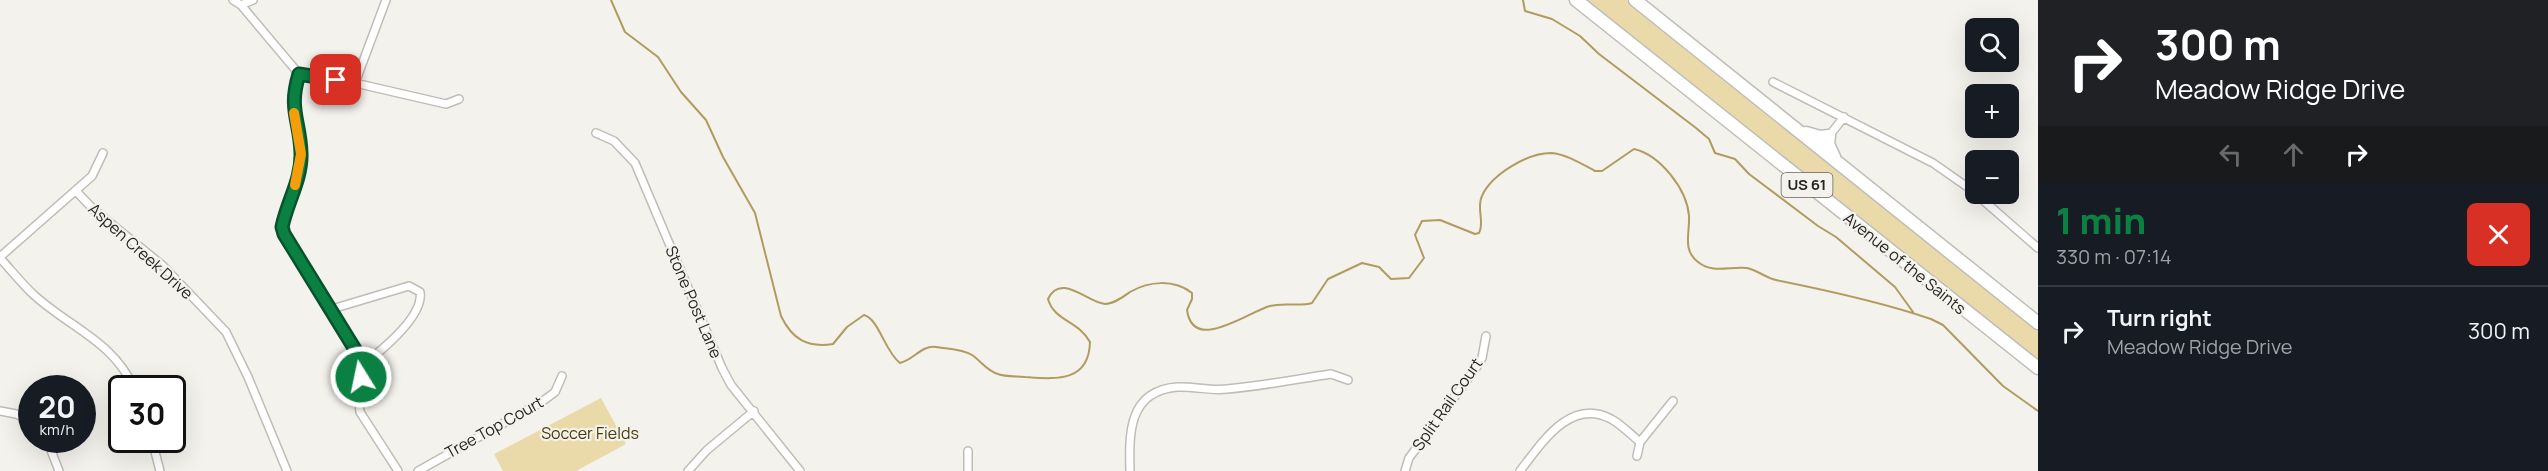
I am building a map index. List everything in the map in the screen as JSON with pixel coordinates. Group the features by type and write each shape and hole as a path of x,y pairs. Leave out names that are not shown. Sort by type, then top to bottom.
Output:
{"highway":[{"name":"Avenue of the Saints","path":"1576,0 2038,368"},
{"name":"US 61","path":"1635,0 2038,323"},
{"path":"1799,132 1820,137 1828,136 1828,144 1837,162"}],"street":[{"path":"233,0 241,5 299,74 355,83 446,104 459,99"},
{"path":"241,5 253,0"},
{"path":"355,83 386,0"},
{"path":"299,74 292,96 301,154 298,177 282,227 284,234 364,364"},
{"path":"1773,82 1933,163 1965,185"},
{"path":"1828,136 1844,117"},
{"name":"Stone Post Lane","path":"596,133 614,141 635,163 731,385 800,471"},
{"path":"102,153 92,176 0,257 35,296 107,348 127,375"},
{"name":"Aspen Creek Drive","path":"76,191 93,209 162,265 226,332 248,377 287,471"},
{"path":"1988,204 2038,248"},
{"path":"332,309 409,286 420,292 422,300 416,311 388,345 364,364 358,391 360,412 398,471"},
{"name":"Split Rail Court","path":"1405,471 1409,458 1476,368 1482,358 1486,336"},
{"path":"1130,471 1131,423 1140,405 1159,391 1177,387 1225,390 1331,374 1348,380"},
{"name":"Tree Top Court","path":"418,471 543,401 555,392 562,376"},
{"path":"1637,456 1640,442 1673,401"},
{"path":"0,411 18,415"},
{"path":"688,471 707,450 754,411"},
{"path":"1520,471 1558,424 1576,415 1595,413 1611,419 1640,442"},
{"path":"968,451 968,471"},
{"path":"52,453 58,471"},
{"path":"155,453 160,471"}],"green space":[{"path":"1584,0 1626,0 2038,329 2038,363"},
{"name":"Soccer Fields","path":"601,398 626,444 576,471 503,471 494,454"}],"waterway":[{"path":"611,0 625,32 658,57 681,92 706,120 723,157 755,213 781,316 790,331 808,343 833,344 847,327 864,315 874,323 890,351 900,363 926,348 936,347 968,353 991,371 1001,375 1048,378 1068,376 1077,372 1084,365 1090,342 1080,330 1061,317 1051,306 1048,299 1053,291 1060,288 1067,288 1108,304 1137,288 1161,283 1177,285 1192,293 1187,310 1191,323 1199,329 1210,330 1223,327 1270,306 1312,303 1328,279 1362,263 1379,267 1391,279 1409,278 1424,258 1415,235 1422,221 1440,220 1475,234 1479,233 1482,196 1493,180 1521,161 1551,153 1568,157 1595,171 1602,171 1634,149 1653,158 1678,185 1689,216 1688,247 1693,257 1704,266 1716,269 1747,268 1772,279 1874,302 1931,319 1943,325 2003,386 2038,411"},
{"path":"1523,0 1525,11 1552,19 1580,36 1599,54 1709,139 1715,153 1735,159 1749,174 1836,237 1895,287 1913,312"}],"slow traffic":[{"path":"294,113 301,154 295,185"}],"route":[{"path":"336,80 299,74 292,96 301,154 298,177 282,227 284,234 364,364 361,377"}]}
